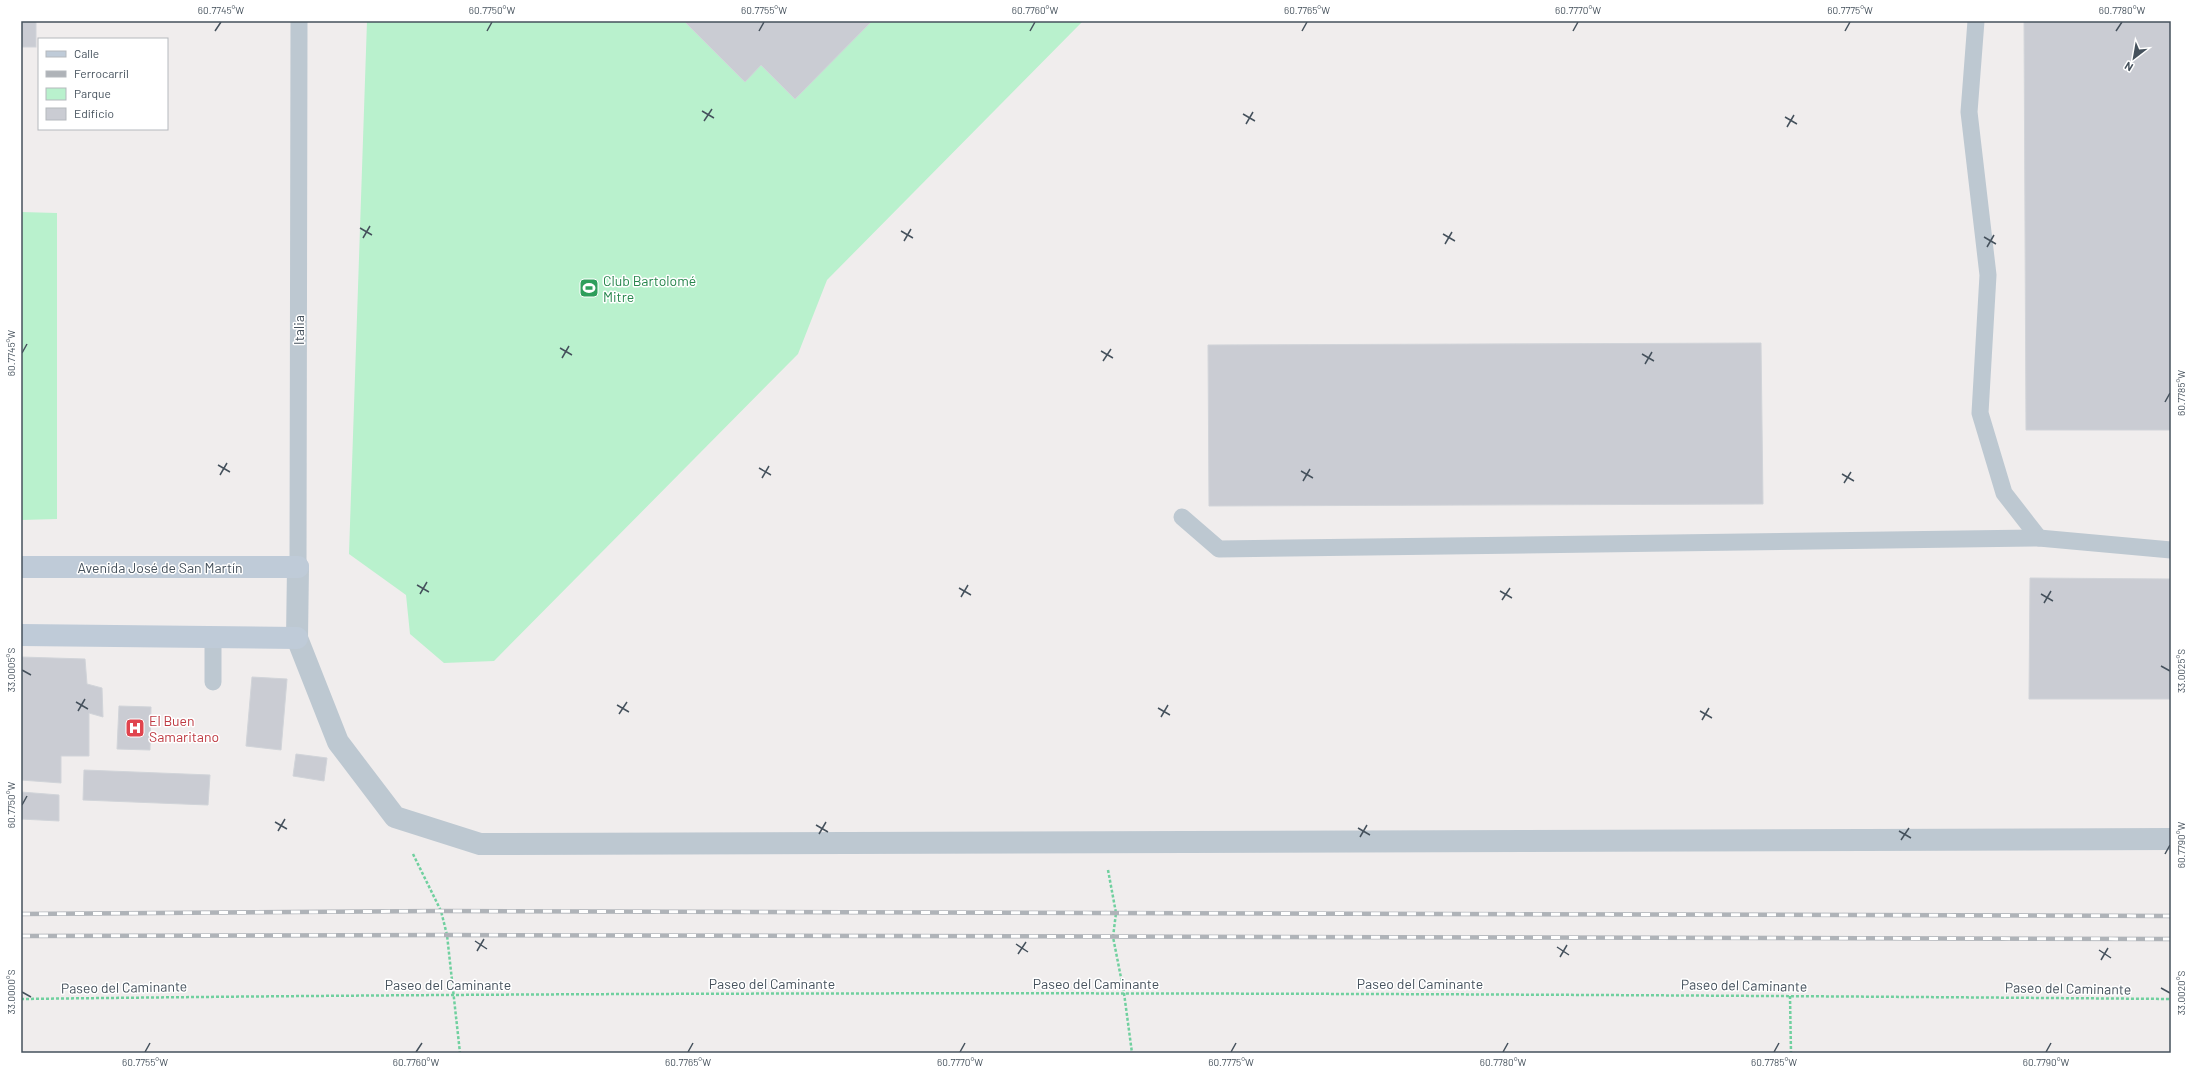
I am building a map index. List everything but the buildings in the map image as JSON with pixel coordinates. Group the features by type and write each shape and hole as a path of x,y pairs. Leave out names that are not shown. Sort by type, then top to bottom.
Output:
{"street":[{"name":"Avenida José de San Martín","path":"21,567 298,567"},
{"name":"Italia","path":"297,638 298,567"},
{"path":"21,635 297,638 338,742 394,817 480,844 2171,840"}],"lane":[{"name":"Italia","path":"298,567 299,21"},
{"path":"1976,21 1969,112 1988,275 1980,413 2004,493 2039,538"},
{"path":"1182,517 1218,549 2039,538 2171,550"},
{"path":"213,637 214,682"}],"path":[{"path":"394,817 441,911 447,935 460,1053"},
{"path":"1103,843 1116,913 1113,937 1124,993 1132,1053"},
{"name":"Paseo del Caminante","path":"21,999 453,993 1124,993 2171,999"},
{"path":"1790,996 1791,1053"}],"green space":[{"name":"Club Bartolomé Mitre","path":"367,21 1083,21 827,280 798,354 494,661 444,663 410,634 406,595 349,554"},
{"path":"21,212 57,213 57,519 21,520"}],"railway":[{"path":"21,914 441,911 2171,916"},
{"path":"21,936 447,935 2171,939"}],"place":[{"name":"Club Bartolomé Mitre","path":"589,288"},
{"name":"El Buen Samaritano","path":"135,728"}]}
